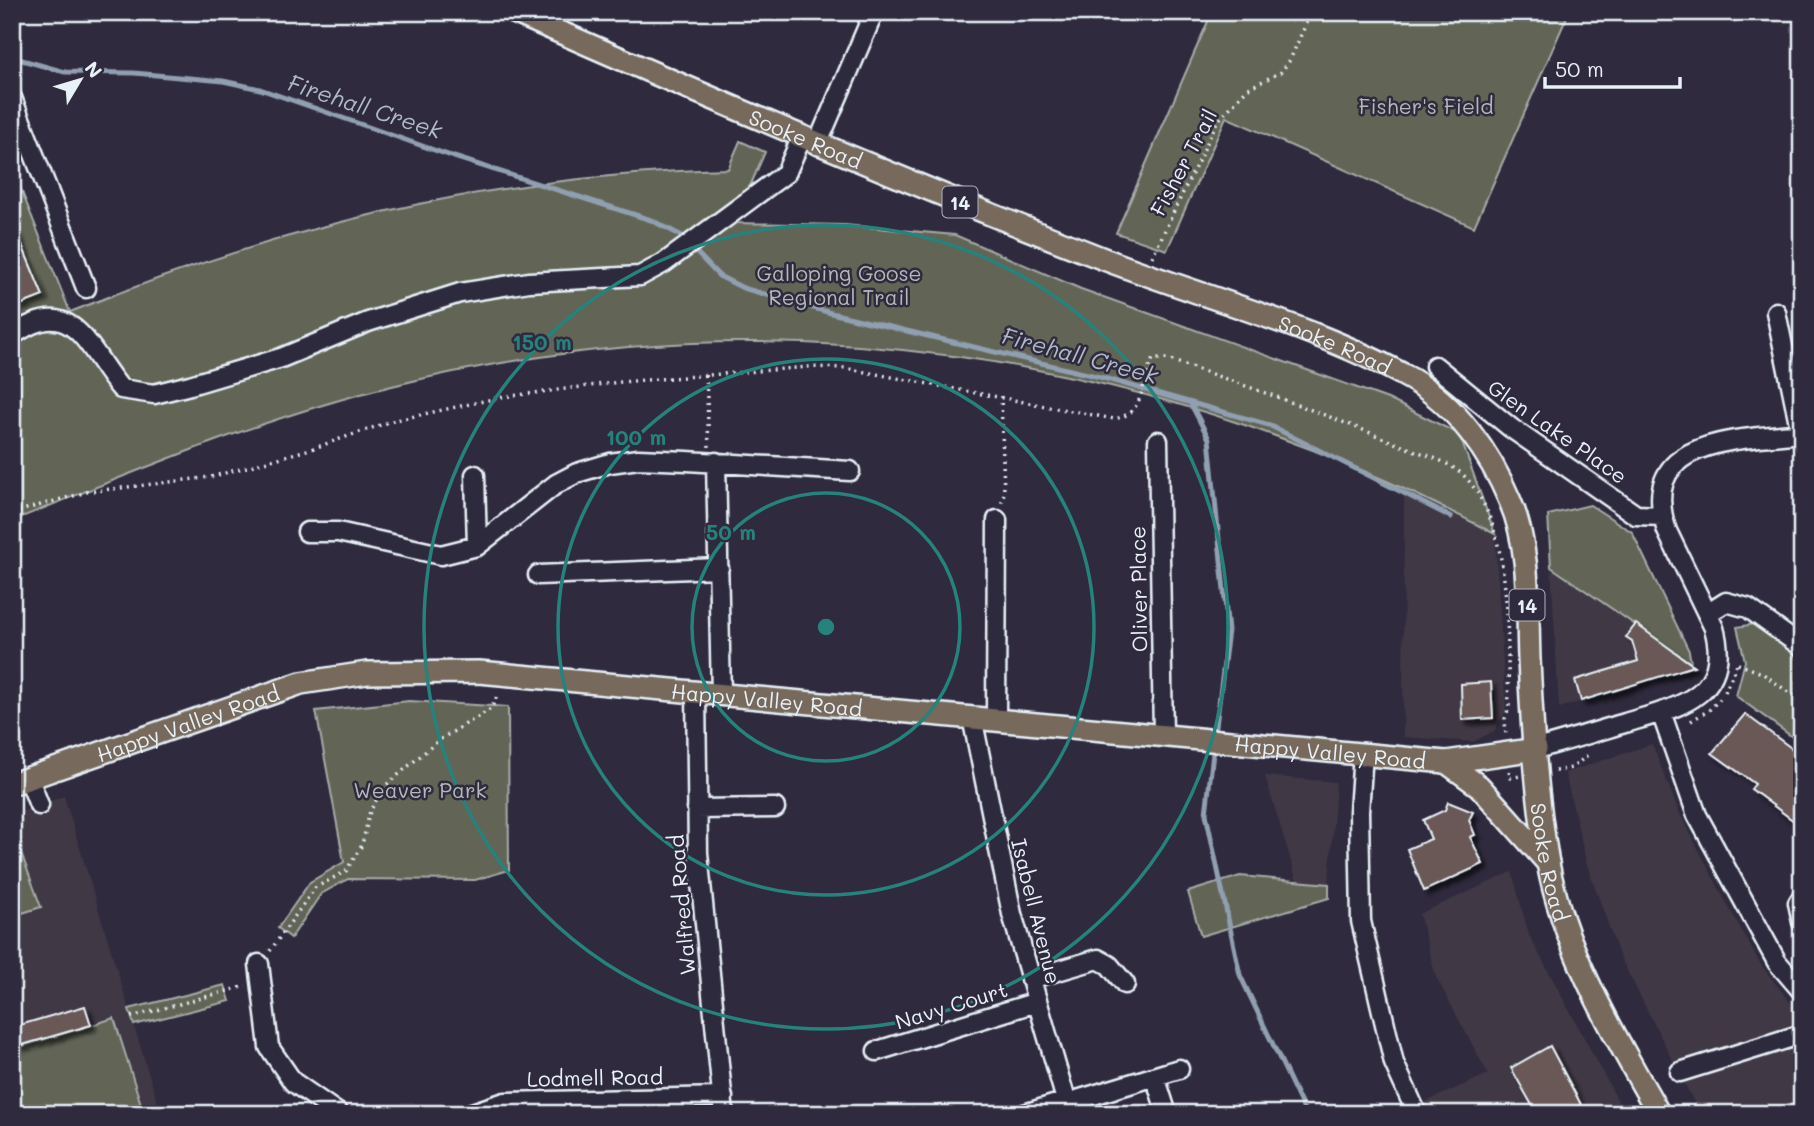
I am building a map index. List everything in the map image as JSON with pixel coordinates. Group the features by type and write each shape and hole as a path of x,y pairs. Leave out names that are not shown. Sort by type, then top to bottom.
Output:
{"main road":[{"name":"Sooke Road","path":"514,12 809,142 1144,274 1342,346 1415,381 1463,422 1486,455 1512,504 1525,556 1536,749 1548,863 1559,910 1581,962 1659,1114"},
{"name":"Happy Valley Road","path":"21,782 301,683 355,674 418,670 696,692 1446,762 1536,749"},
{"path":"1446,762 1479,786 1548,863"}],"street":[{"path":"12,336 51,318 62,319 76,328 121,389 154,394 281,358 368,322 460,293 529,282 640,276 684,248 786,173 809,142 874,12"},
{"path":"12,98 86,288"},
{"path":"1536,749 1690,701 1711,679 1718,657 1718,643 1662,516 1663,486 1669,473 1693,450 1722,441 1801,433 1776,313"},
{"name":"Glen Lake Place","path":"1435,366 1511,428 1636,515 1662,516"},
{"name":"Oliver Place","path":"1158,441 1163,735"},
{"path":"307,532 338,532 441,555 477,546 491,538 527,505 577,472 610,463 638,459 850,471"},
{"path":"713,463 719,568 721,695"},
{"path":"475,475 477,546"},
{"path":"996,719 997,520"},
{"path":"538,575 719,568"},
{"path":"1707,614 1726,602 1748,608 1802,648"},
{"name":"Walfred Road","path":"696,692 697,809 702,913 724,1106"},
{"path":"1661,712 1697,815 1777,962 1802,991"},
{"name":"Isabell Avenue","path":"972,717 999,858 1067,1106"},
{"path":"1363,753 1359,812 1361,921 1394,1063 1416,1114"},
{"path":"21,782 39,805"},
{"path":"697,809 775,808"},
{"path":"1802,897 1798,903 1802,922"},
{"path":"1030,979 1098,959 1109,965 1125,985"},
{"path":"260,972 269,1047 293,1082 339,1114"},
{"name":"Navy Court","path":"877,1051 1037,1002"},
{"path":"1680,1072 1802,1034"},
{"path":"1024,1114 1067,1106 1179,1069"},
{"path":"1159,1089 1167,1114"},
{"name":"Lodmell Road","path":"469,1114 505,1102 724,1106"}],"path":[{"name":"Fisher Trail","path":"1144,274 1217,122 1247,89 1281,72 1290,60 1311,12"},
{"path":"12,513 87,492 211,477 302,452 392,421 463,404 548,390 706,375 844,368 1114,419 1127,417 1141,399 1153,359 1167,359 1273,394 1438,461 1468,480 1496,539 1503,570 1508,708 1505,725"},
{"path":"706,375 713,463"},
{"path":"997,520 1004,494 1000,396"},
{"path":"1737,664 1762,673 1802,702"},
{"path":"131,1017 228,993 260,972 315,888 346,871 362,845 370,811 384,787 439,740 491,709 505,675"},
{"path":"1567,769 1595,751"},
{"path":"1509,772 1510,778 1515,777"}],"shaded area":[{"path":"1404,488 1495,534 1506,711 1494,731 1473,742 1403,737"},
{"path":"1551,567 1623,614 1696,667 1559,708"},
{"path":"1652,744 1679,812 1726,902 1761,965 1793,1006 1795,1048 1802,1062 1802,1114 1700,1114 1619,955 1587,865 1565,773"},
{"path":"1265,776 1336,782 1329,884 1297,881"},
{"path":"64,796 161,1114 12,1114 12,815"},
{"path":"1512,872 1529,935 1625,1114 1428,1114 1423,1103 1488,1074 1436,977 1419,914"}],"green space":[{"name":"Fisher's Field","path":"1212,12 1569,12 1474,227 1226,117 1167,250 1116,233"},
{"name":"Galloping Goose Regional Trail","path":"740,141 765,152 734,223 844,225 955,235 1081,289 1388,399 1459,434 1495,534 1365,472 1232,421 1095,382 957,357 817,344 676,344 534,358 392,386 247,430 12,521 12,167 70,312 233,253 312,229 392,210 555,182 728,169"},
{"path":"1590,505 1632,532 1689,651 1691,663 1551,567 1548,515"},
{"path":"1760,623 1802,653 1802,744 1736,696 1745,661 1737,627"},
{"name":"Weaver Park","path":"409,701 508,707 509,870 475,880 348,879 321,894 291,938 278,928 310,882 344,862 316,711"},
{"path":"13,831 41,907 16,915 12,904"},
{"path":"1240,876 1329,884 1329,898 1201,936 1188,892"},
{"path":"225,985 230,1001 134,1025 129,1009"},
{"path":"114,1018 144,1114 12,1114 12,1050"}],"building":[{"path":"12,221 43,296 12,308"},
{"path":"1636,624 1694,666 1581,701 1575,680 1638,661 1632,641 1626,637"},
{"path":"1491,682 1493,718 1462,720 1461,684"},
{"path":"1745,714 1802,756 1802,827 1751,789 1755,784 1712,753"},
{"path":"1448,802 1473,812 1469,820 1475,835 1470,837 1483,864 1424,891 1407,849 1431,839 1423,820 1445,810"},
{"path":"85,1006 91,1025 19,1046 13,1027"},
{"path":"1550,1046 1586,1114 1537,1114 1511,1068"}],"waterway":[{"name":"Firehall Creek","path":"22,60 65,72 134,73 223,81 260,89 454,157 651,220 684,237"},
{"name":"Firehall Creek","path":"696,252 719,276 743,288 831,313 1100,377 1269,425 1451,517"},
{"path":"1191,404 1209,439 1228,631 1215,734"},
{"path":"1214,744 1206,814 1240,975 1306,1114"}]}
